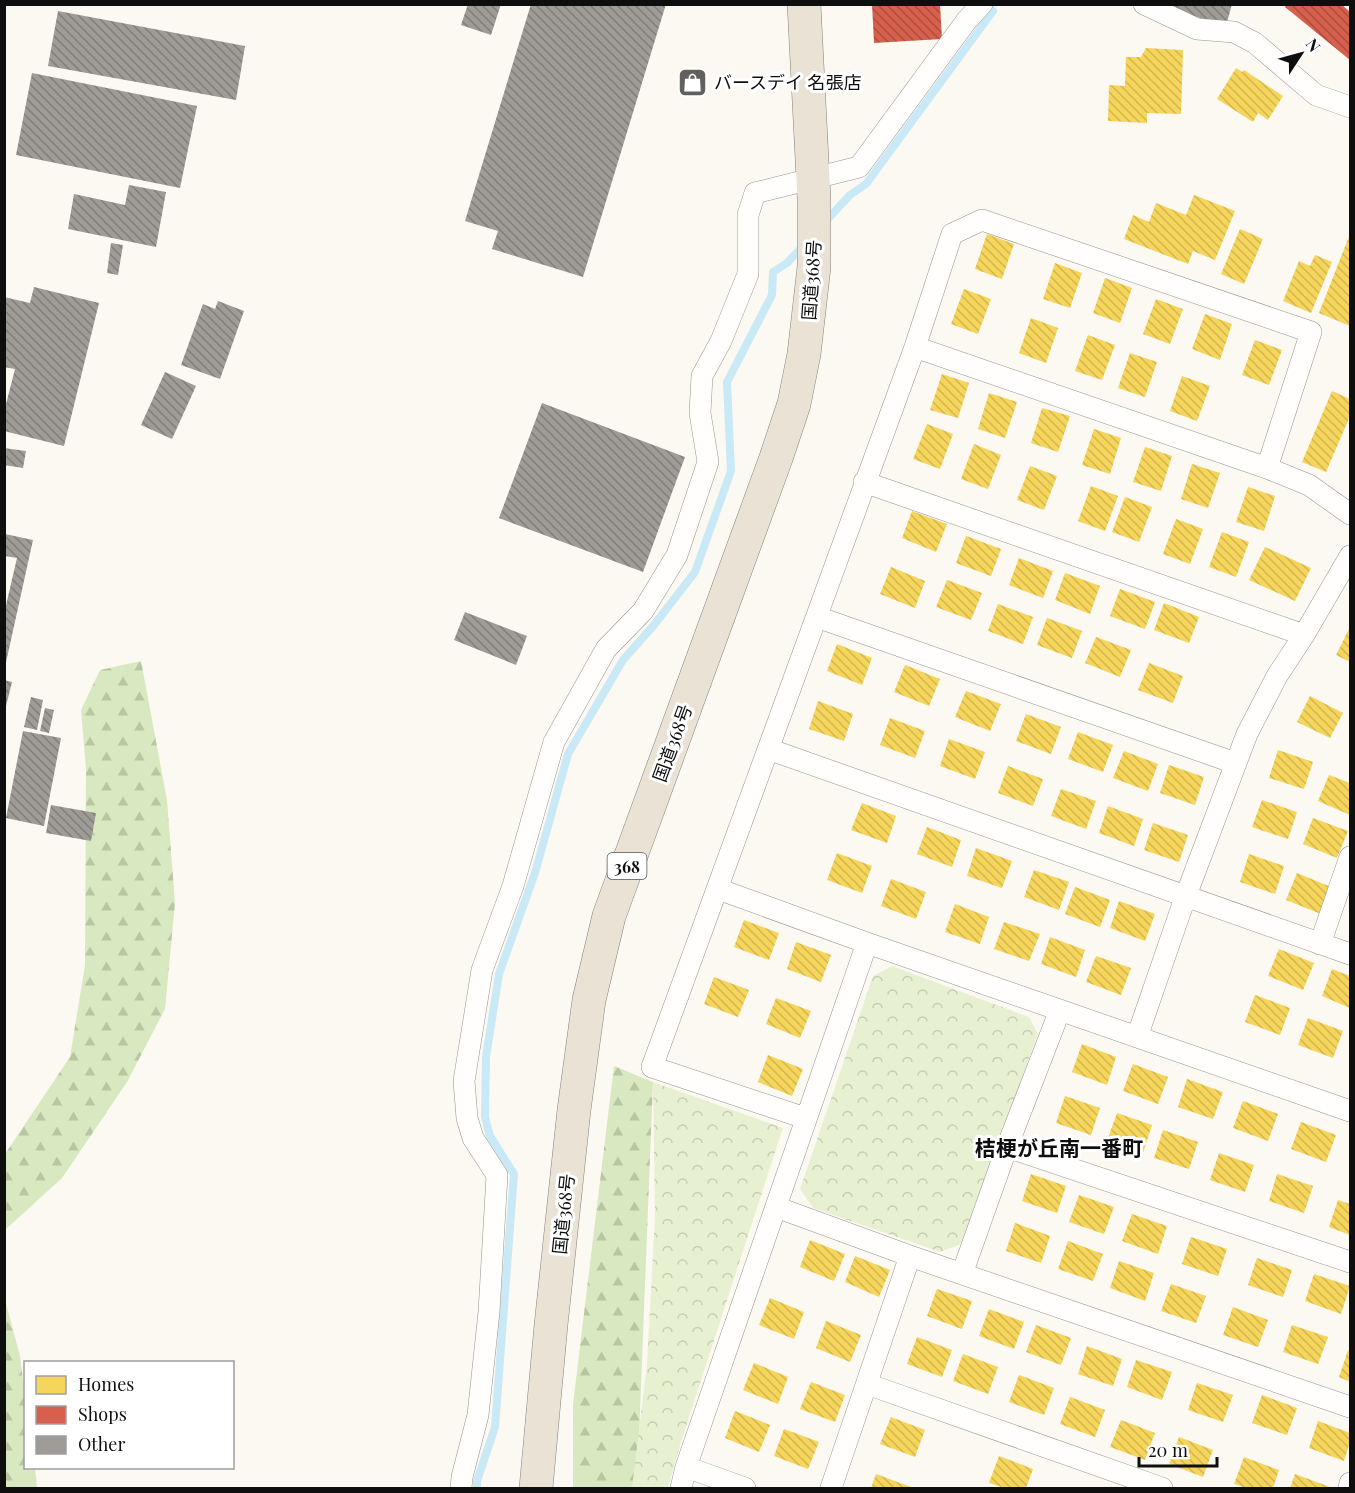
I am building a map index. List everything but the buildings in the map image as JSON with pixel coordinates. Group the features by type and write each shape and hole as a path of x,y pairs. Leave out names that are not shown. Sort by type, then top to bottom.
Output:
{"highway":[{"name":"国道368号","path":"536,1488 571,1134 590,1000 609,916 794,404 804,354 814,267 813,188 804,4"}],"street":[{"path":"461,1488 478,1415 489,1312 497,1175 473,1138 466,1118 464,1081 482,970 513,886 554,742 606,649 643,611 677,555 708,462 700,413 702,376 721,341 747,274 748,215 755,194 813,188 859,167 967,20 982,4"},
{"path":"1144,4 1197,29 1234,32 1254,43 1316,95 1350,107"},
{"path":"805,1118 652,1067 915,347 952,234 982,220 1311,332 1267,468"},
{"path":"915,347 1267,468 1309,485 1350,514"},
{"path":"864,483 1304,635"},
{"path":"1137,1037 1235,763 1261,705 1350,556"},
{"path":"817,617 1235,763"},
{"path":"768,749 1185,898 1350,954"},
{"path":"1320,944 1350,857"},
{"path":"718,889 867,944 1350,1111"},
{"path":"681,1488 686,1467 805,1118 867,944"},
{"path":"962,1274 1007,1147 1060,1010"},
{"path":"1007,1147 1350,1262"},
{"path":"776,1207 910,1256 1350,1407"},
{"path":"831,1488 910,1256"},
{"path":"867,1384 1162,1488"},
{"path":"686,1467 745,1488"},
{"path":"1349,1488 1350,1483"}],"green space":[{"path":"141,661 167,800 175,903 165,1009 127,1082 62,1178 5,1230 5,1154 70,1057 85,965 86,769 81,710 100,670"},
{"path":"892,966 1029,1017 1038,1034 961,1244 940,1252 813,1208 800,1189 873,976"},
{"path":"614,1066 653,1082 637,1488 573,1488 573,1404"},
{"path":"653,1082 783,1128 668,1488 632,1488 647,1364 655,1216"},
{"path":"4,1296 20,1356 24,1388 24,1469 35,1469 37,1488 5,1488"}],"waterway":[{"path":"824,223 850,195 866,184 993,11 986,4"},
{"path":"477,1488 477,1481 495,1427 514,1174 490,1136 485,1117 486,1057 499,974 535,873 568,754 623,660 654,625 695,572 731,471 727,382 772,295 773,272 787,263 804,245"}],"place":[{"name":"バースデイ 名張店","path":"693,82"}],"district":[{"name":"桔梗が丘南一番町","path":"1059,1147"}]}
